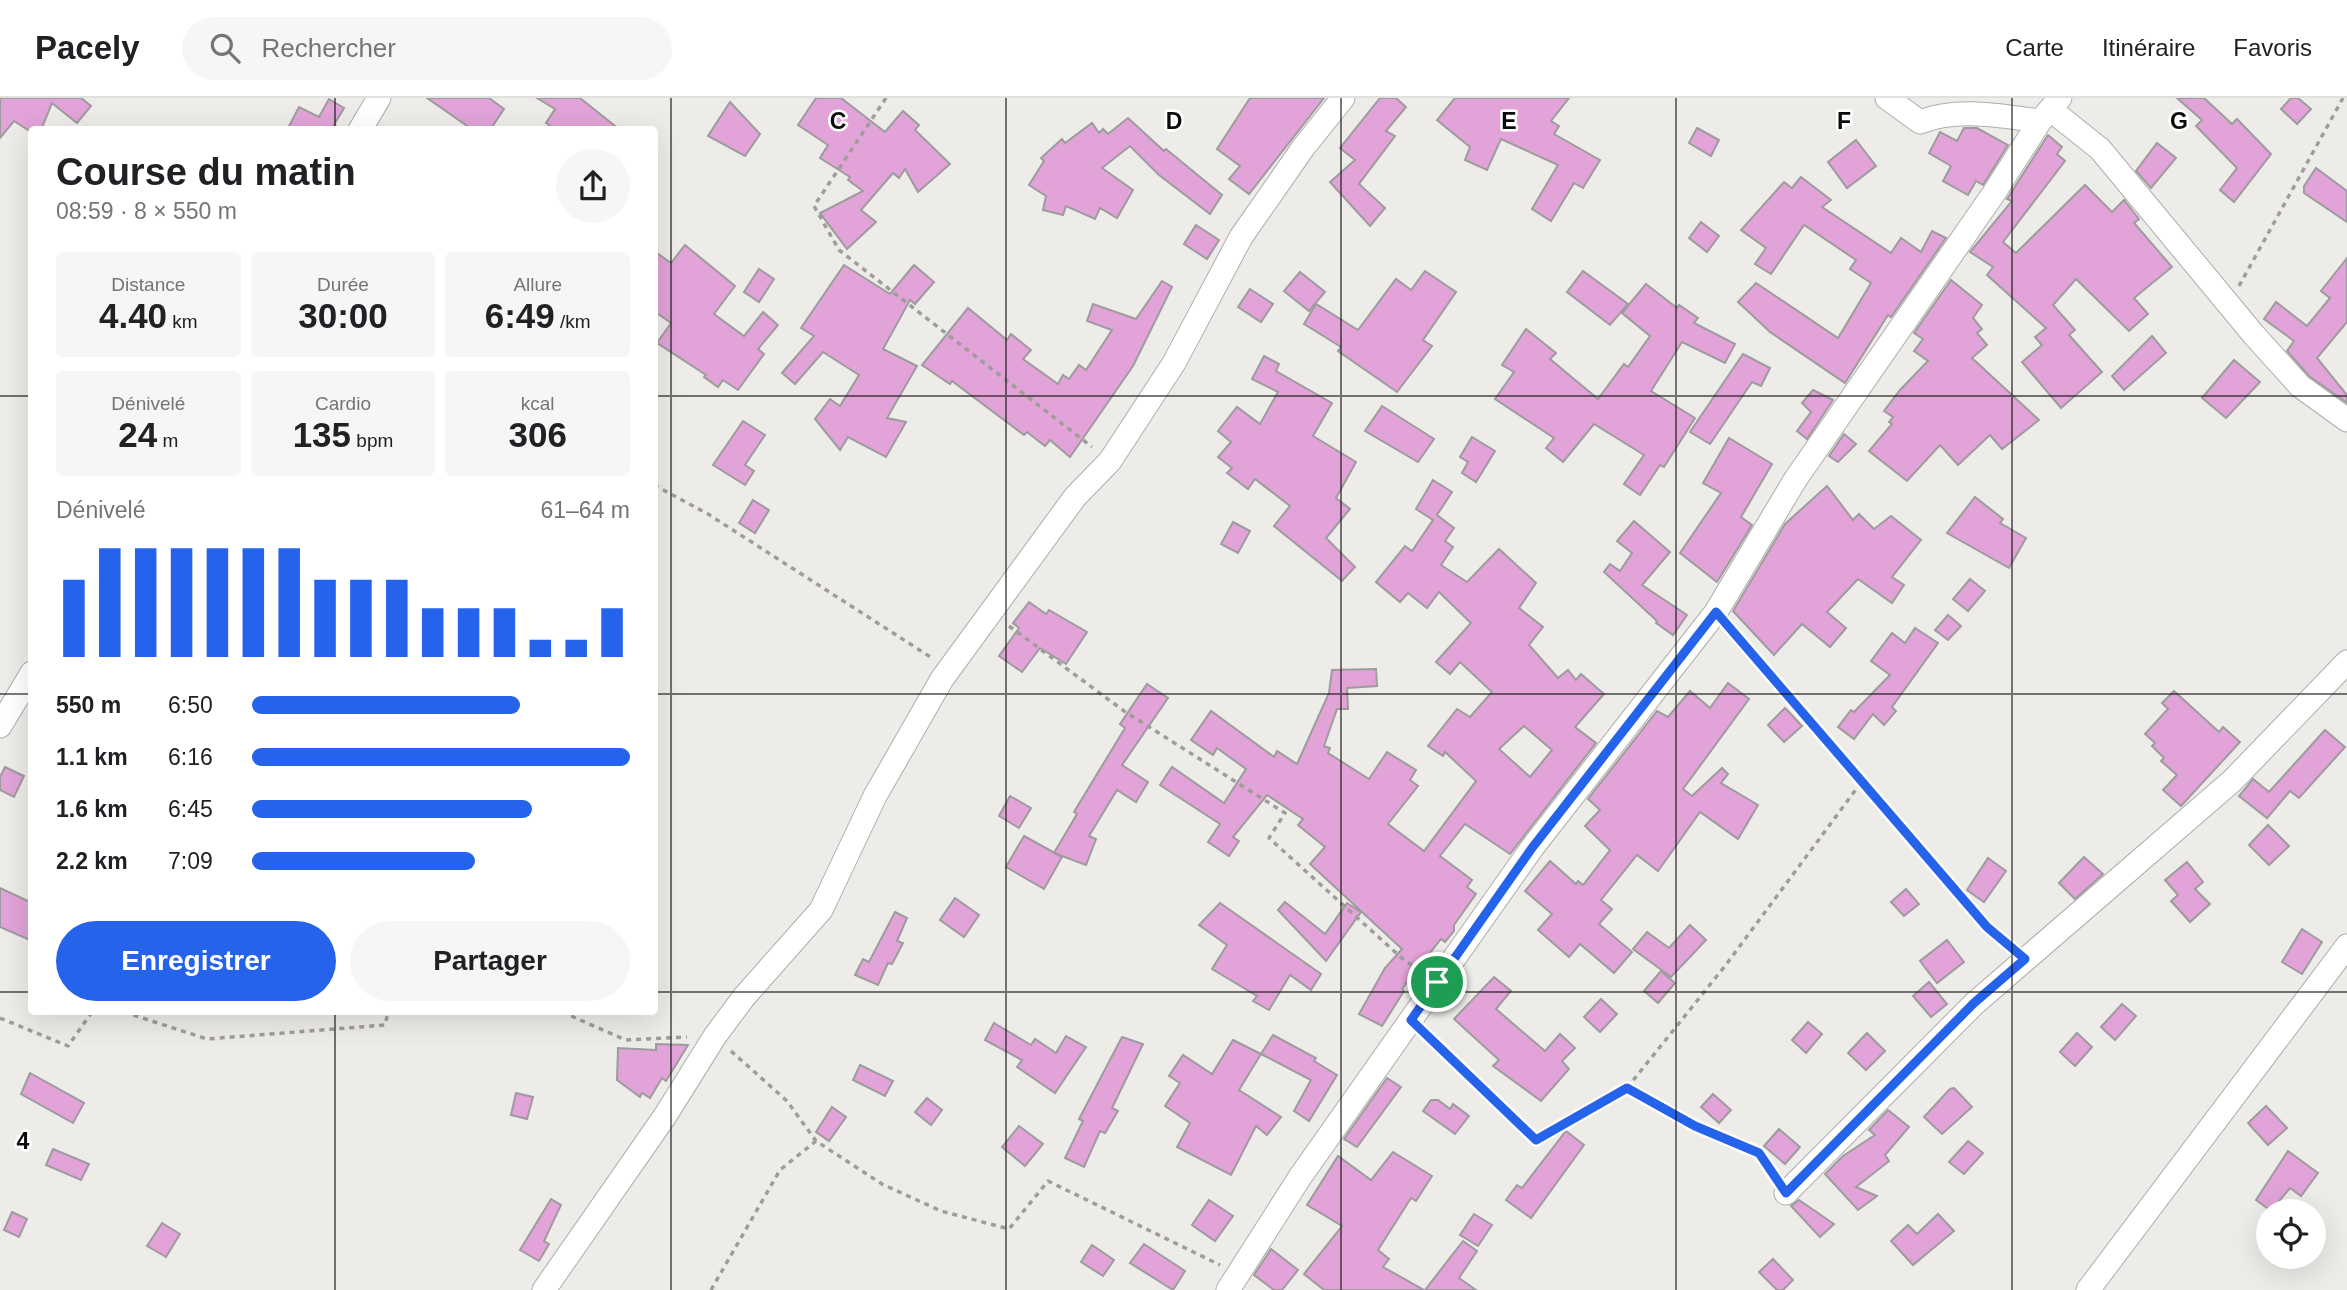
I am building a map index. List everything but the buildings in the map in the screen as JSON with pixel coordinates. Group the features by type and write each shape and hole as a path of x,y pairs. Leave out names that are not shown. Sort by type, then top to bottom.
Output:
{"street":[{"path":"362,126 379,98"},
{"path":"544,1290 737,1007 821,910 874,796 950,670 1076,497 1110,461 1174,363 1241,237 1303,148 1343,98"},
{"path":"1886,98 1920,122 1939,114 2050,110 2100,149 2254,335 2300,386 2347,420"},
{"path":"1233,1282 1300,1177 1532,848 1716,612 1795,480 2050,110"},
{"path":"1786,1193 1974,1003 2232,781 2347,662"},
{"path":"0,726 28,680"},
{"path":"2088,1290 2347,946"}],"path":[{"path":"886,98 814,206 839,250 1110,461"},
{"path":"2230,303 2343,98"},
{"path":"658,487 708,514 950,670"},
{"path":"990,612 1124,711 1285,813 1269,838 1404,960 1437,982"},
{"path":"1716,612 1987,927 2025,959"},
{"path":"1411,1020 1536,1140 1627,1088 1725,966 1863,780"},
{"path":"0,1018 68,1046 90,1015"},
{"path":"133,1015 207,1039 385,1025 387,1015"},
{"path":"1627,1088 1695,1126 1759,1153 1786,1193"},
{"path":"711,1290 780,1170 816,1141 882,1184 941,1211 1009,1229 1048,1181 1233,1282"}],"route":[{"path":"1716,612 1987,927 2025,959 1974,1003 1786,1193 1759,1153 1695,1126 1627,1088 1536,1140 1411,1020 1437,982 1532,848 1716,612"}]}
